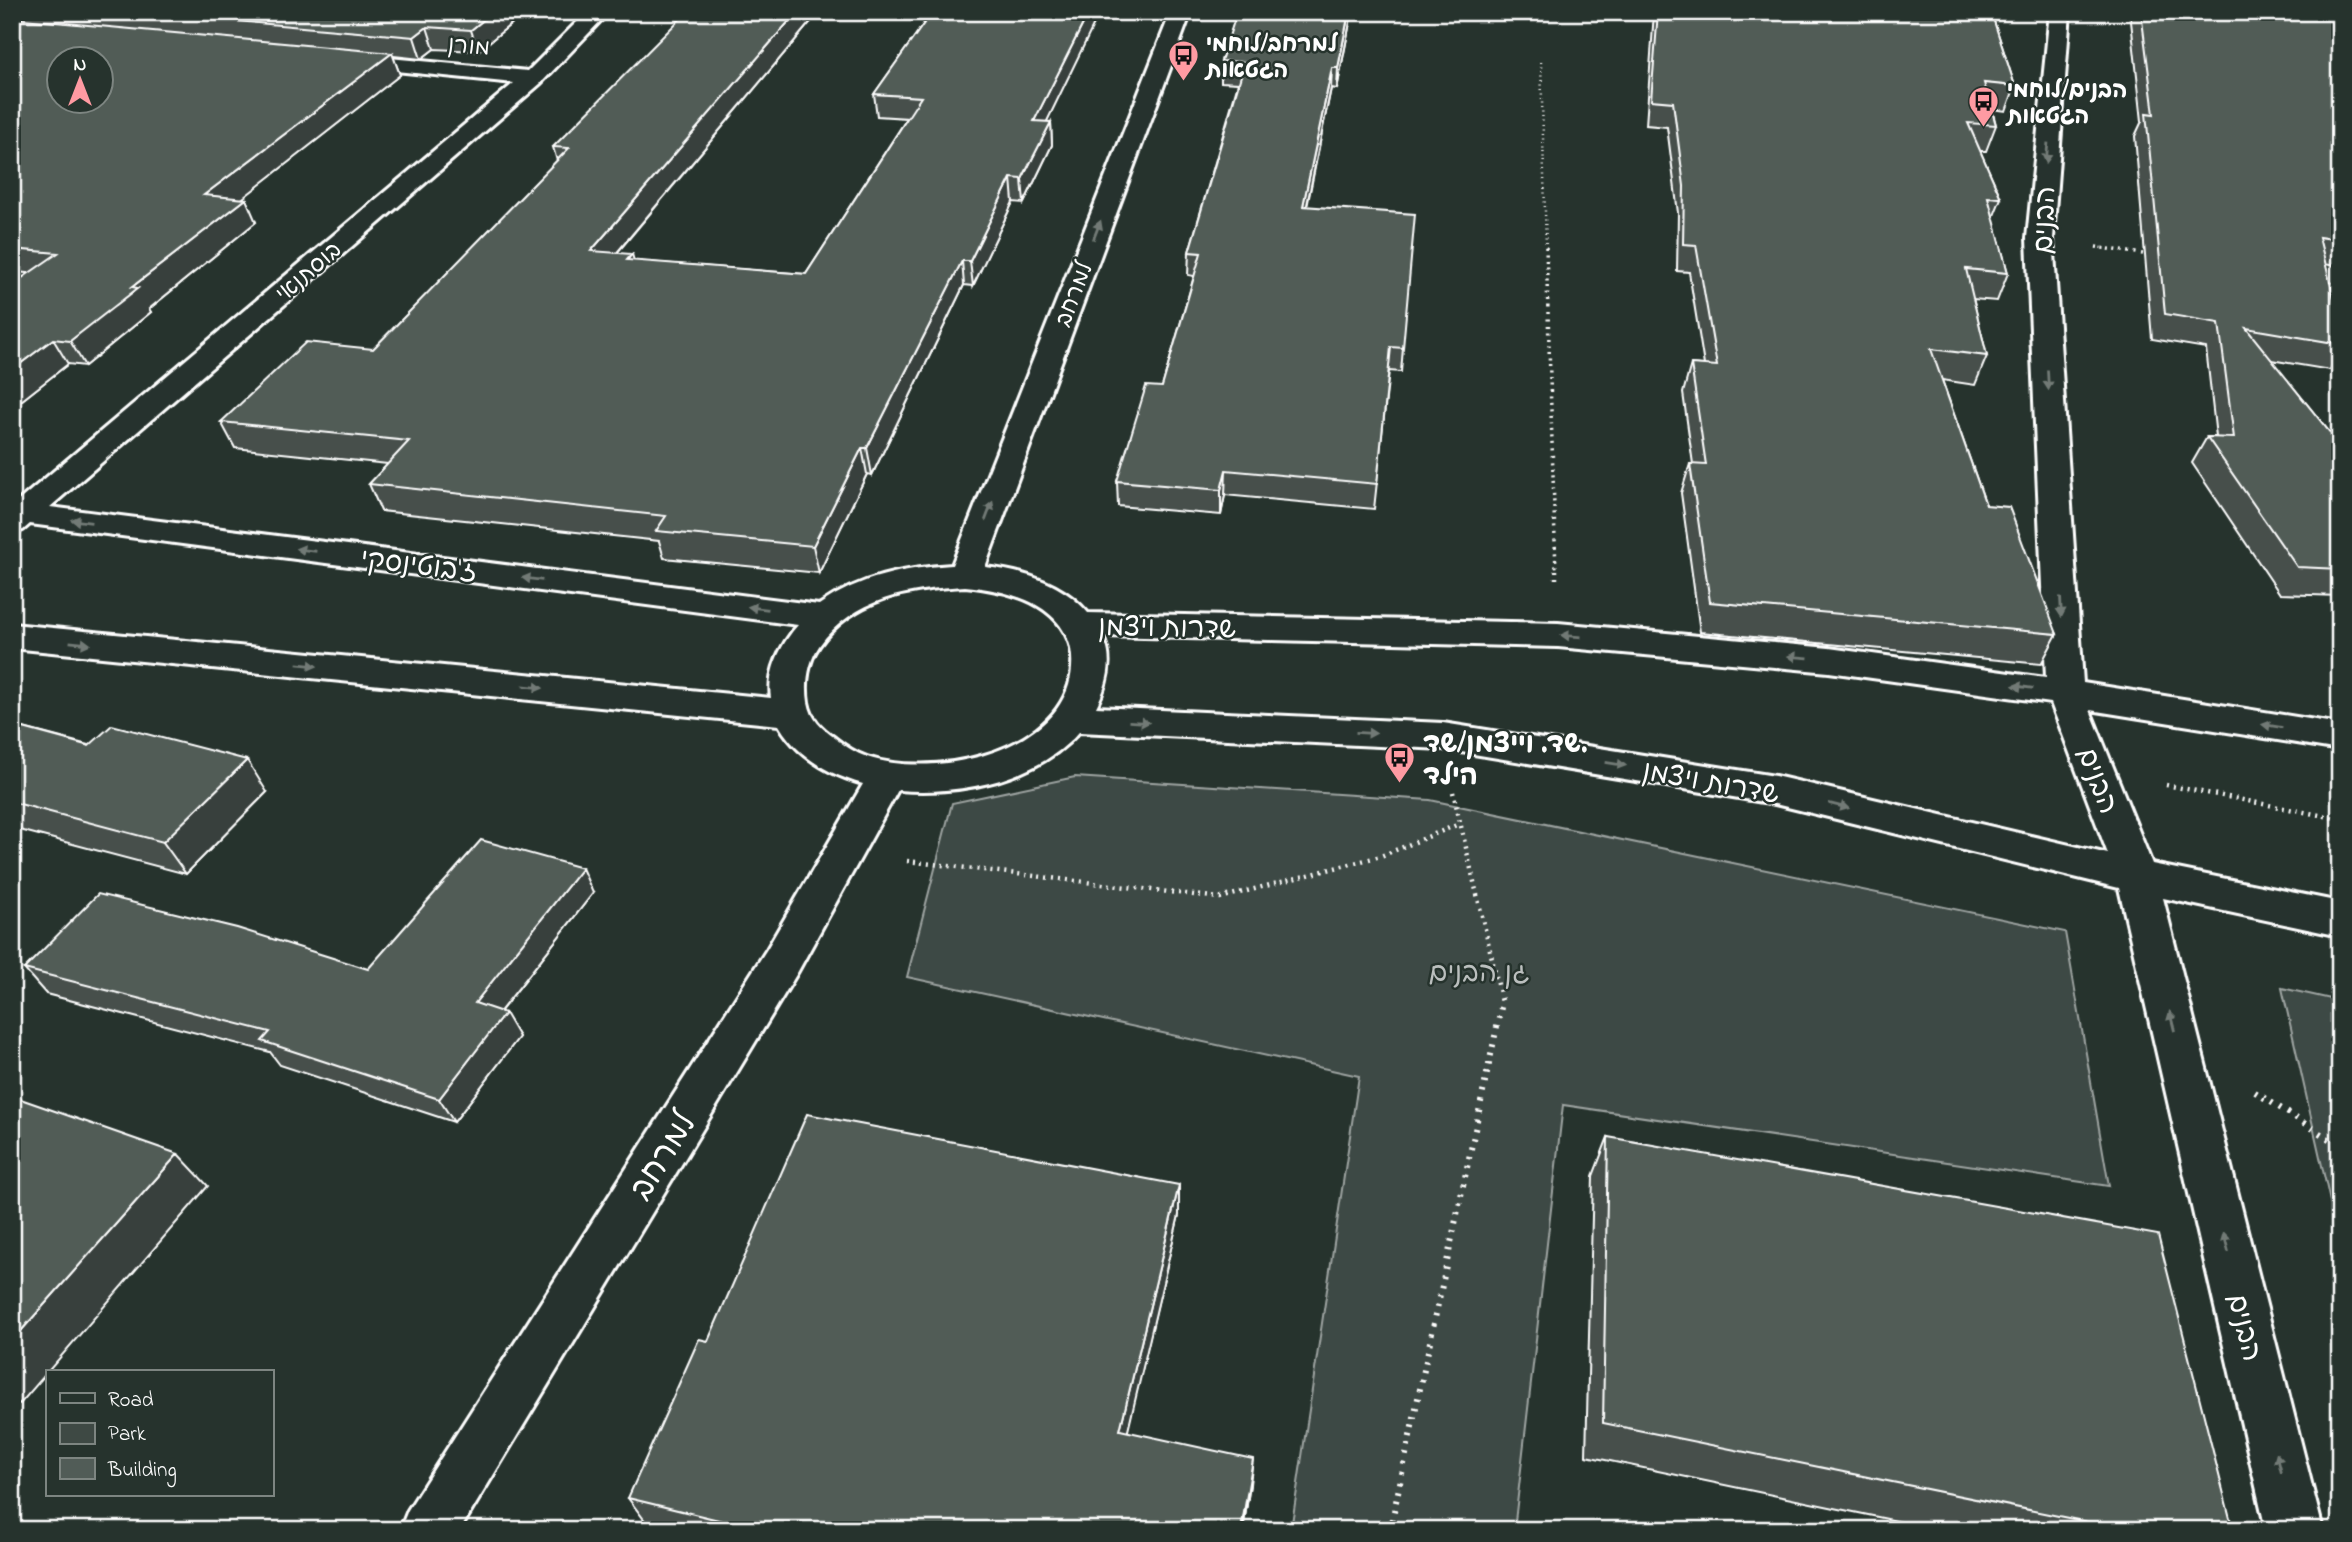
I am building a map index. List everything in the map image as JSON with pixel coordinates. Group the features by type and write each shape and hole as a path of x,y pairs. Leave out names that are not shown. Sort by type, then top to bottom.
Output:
{"street":[{"name":"בוסתנאי","path":"17,516 533,78 599,12"},
{"name":"למרחב","path":"965,575 1181,12"},
{"name":"הבנים","path":"2060,12 2039,238 2066,693 2137,877 2295,1530"},
{"name":"מורן","path":"326,58 533,78"},
{"name":"ז'בוטינסקי","path":"17,516 825,617"},
{"path":"965,575 1011,582 1050,599 1078,624 1091,654 1089,687 1071,719 1038,747 992,769 940,778 887,776 843,763 811,740 791,713 787,679 799,646 825,617 866,592 914,579 965,575"},
{"name":"שדרות ויצמן","path":"1078,624 1558,635 1829,660 2066,693 2340,737"},
{"path":"12,636 791,713"},
{"name":"שדרות ויצמן","path":"1071,719 1443,736 1774,790 2137,877 2340,919"},
{"name":"למרחב","path":"428,1530 782,961 887,776"}],"path":[{"path":"1541,62 1558,635"},
{"path":"2039,238 2149,255"},
{"path":"2312,281 2340,285"},
{"path":"1390,1530 1502,1003 1459,824 1443,736"},
{"path":"2096,772 2340,819"},
{"path":"843,853 1220,898 1381,856 1459,824"}],"green space":[{"name":"גן הבנים","path":"1075,777 1430,800 2065,932 2109,1186 1563,1105 1514,1530 1291,1530 1359,1076 907,977 952,803"},
{"path":"2282,988 2340,1001 2340,1246"}],"building":[{"path":"136,12 493,12 471,30 427,27 414,37"},
{"path":"687,12 797,12 591,251 632,254 627,260 806,274 921,97 874,94 932,12 1089,12 1034,121 1051,122 1022,179 1011,178 970,261 962,261 867,448 862,448 813,546 656,531 666,516 369,484 409,441 221,422 306,342 373,349 569,148 553,147"},
{"path":"1237,12 1349,12 1338,68 1332,68 1303,206 1415,214 1403,348 1391,347 1377,484 1226,470 1221,490 1117,481 1146,386 1162,387 1201,253 1189,252 1245,62 1221,61"},
{"path":"1658,12 1991,12 2015,86 1984,83 1996,125 1968,123 2001,198 1988,197 2008,273 1966,269 1987,356 1931,349 1986,505 2009,507 2057,634 1710,602 1690,464 1706,465 1691,364 1717,366 1696,245 1683,244 1684,186 1673,102 1651,100"},
{"path":"2141,12 2340,12 2340,240 2319,237 2340,323 2340,344 2246,328 2340,445 2340,569 2297,567 2207,437 2234,438 2219,323 2165,314 2146,113 2154,114"},
{"path":"12,18 392,53 204,195 246,199 132,287 138,288 70,341 53,339 12,370 12,285 58,253 12,249"},
{"path":"12,725 89,746 112,725 247,760 163,842 12,802"},
{"path":"481,840 582,868 475,1003 505,1013 439,1099 262,1041 270,1032 24,969 98,894 237,928 368,969"},
{"path":"12,1096 178,1154 12,1341"},
{"path":"807,1114 1179,1185 1120,1430 1253,1459 1241,1530 760,1530 628,1498 699,1339 708,1341"},
{"path":"1608,1137 2158,1235 2233,1530 2127,1530 1603,1423"}],"place":[{"name":"למרחב/לוחמי הגטאות","path":"1183,83"},
{"name":"הבנים/לוחמי הגטאות","path":"1984,129"},
{"name":"שד. וייצמן/שד. הילד","path":"1400,785"}]}
